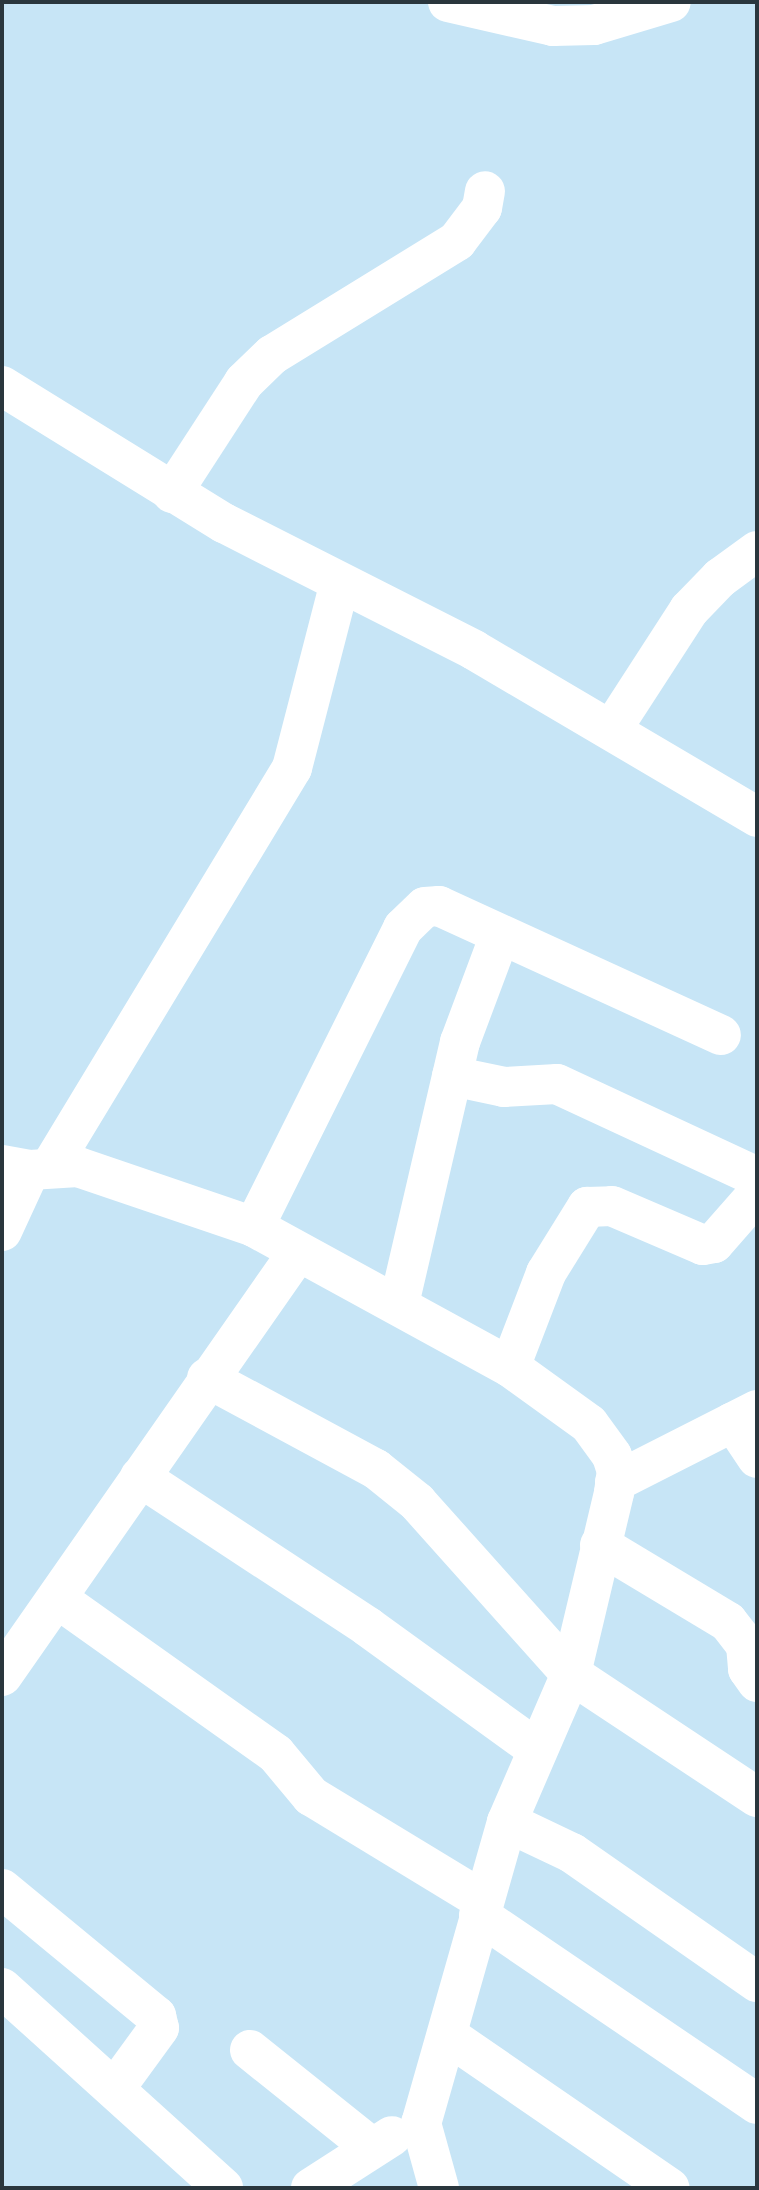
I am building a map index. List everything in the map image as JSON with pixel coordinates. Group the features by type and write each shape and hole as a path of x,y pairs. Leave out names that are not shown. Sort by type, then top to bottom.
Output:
{"street":[{"path":"448,2 553,26 594,25 671,2"},
{"path":"172,493 244,382 284,347 457,241 482,208 485,191"},
{"path":"2,386 172,493 474,650 757,817"},
{"path":"612,729 689,610 720,578 757,551"},
{"path":"2,1231 28,1167 292,768 340,583"},
{"path":"254,1227 403,928 425,907 439,906 721,1035"},
{"path":"399,1304 452,1076 500,935"},
{"path":"452,1076 504,1087 557,1084 757,1177"},
{"path":"28,1167 78,1167 254,1227 510,1367 589,1424 612,1456 615,1482 571,1674 535,1748 507,1822 480,1907 421,2123 439,2188"},
{"path":"510,1367 546,1273 587,1207 612,1206 703,1245 714,1243 757,1194"},
{"path":"2,1676 58,1599 207,1378 298,1252"},
{"path":"207,1378 386,1477 427,1514 571,1674 757,1797"},
{"path":"615,1482 745,1416 757,1458"},
{"path":"140,1477 368,1627 535,1748"},
{"path":"600,1545 728,1622 746,1645 748,1669 757,1682"},
{"path":"58,1599 276,1754 311,1796 480,1907 757,2104"},
{"path":"507,1822 572,1853 757,1982"},
{"path":"2,1889 156,2016 159,2028 116,2087"},
{"path":"2,1988 116,2087 223,2188"},
{"path":"447,2035 670,2188"},
{"path":"250,2050 371,2147"},
{"path":"311,2188 371,2147 421,2123"}]}
